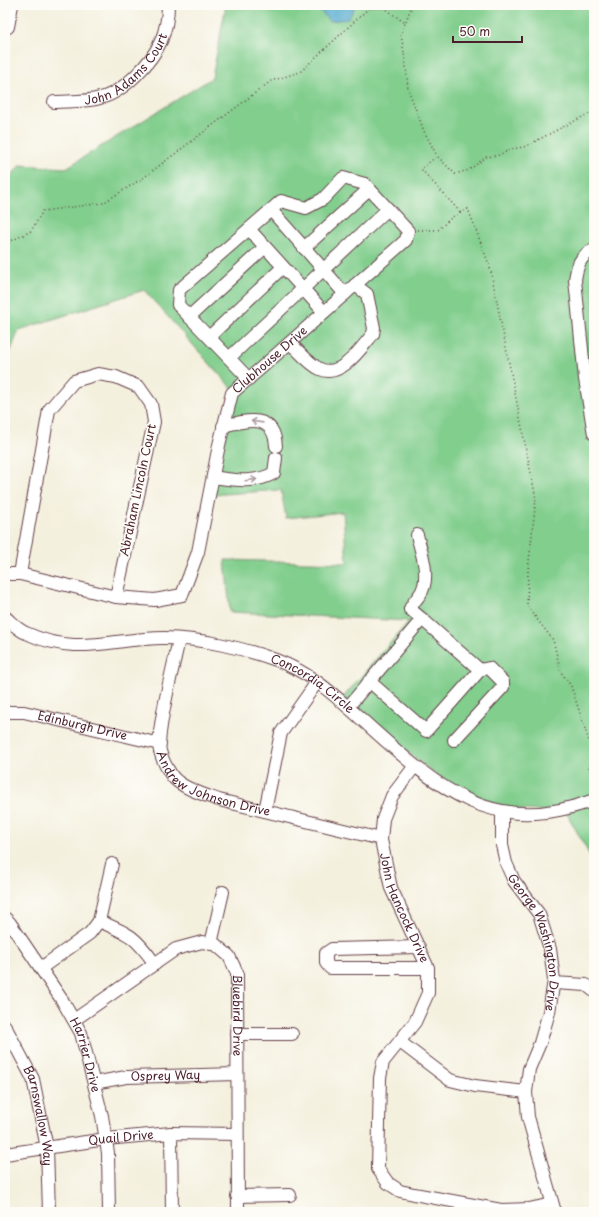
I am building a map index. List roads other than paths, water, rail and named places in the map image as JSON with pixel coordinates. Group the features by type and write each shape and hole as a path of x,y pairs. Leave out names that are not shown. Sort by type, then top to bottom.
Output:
{"street":[{"path":"5,29 8,27 12,5"},
{"name":"John Adams Court","path":"54,102 101,98 123,86 144,67 161,41 168,18 168,5"},
{"path":"229,358 388,209 367,186 343,178 323,199 306,208 281,201 179,290 178,305 249,379"},
{"path":"304,248 367,186"},
{"name":"Clubhouse Drive","path":"116,597 155,600 182,595 198,552 232,393 406,240 408,231 388,209"},
{"path":"271,210 345,294"},
{"path":"249,229 324,312"},
{"path":"189,317 265,247"},
{"path":"594,250 583,256 577,269 575,280 589,368 589,414 594,434"},
{"path":"209,337 283,267"},
{"path":"290,343 319,369 328,372 342,368 373,334 374,328 367,294 355,285"},
{"name":"Abraham Lincoln Court","path":"20,574 49,410 74,381 98,374 116,378 139,387 151,404 154,422 116,597"},
{"path":"213,477 241,481 265,478 274,473 276,452 272,430 263,422 247,421 224,426"},
{"path":"417,535 424,562 424,580 422,590 410,609 480,670"},
{"path":"5,574 20,574 116,597"},
{"name":"Concordia Circle","path":"5,617 24,633 51,642 72,646 164,638 179,639 199,641 275,660 304,672 348,707 414,767 442,787 473,804 502,812 530,813 564,810 594,800"},
{"path":"348,707 422,619"},
{"name":"Andrew Johnson Drive","path":"179,639 162,723 160,744 160,752 173,777 194,791 219,800 381,839"},
{"path":"369,681 426,731 480,670 489,668 503,682 503,687 454,740"},
{"path":"265,811 281,733 317,682"},
{"name":"Edinburgh Drive","path":"5,712 24,712 160,744"},
{"name":"John Hancock Drive","path":"414,767 392,796 383,819 381,839 391,888 428,968 428,993 415,1022 383,1062 380,1078 378,1169 388,1183 407,1192 501,1210 553,1208"},
{"name":"George Washington Drive","path":"502,812 502,845 506,863 514,881 539,914 550,949 554,983 549,1012 540,1043 529,1069 526,1092 528,1117 553,1208"},
{"path":"41,968 90,934 99,921 112,864"},
{"path":"74,1020 176,949 202,942 211,944 223,892"},
{"name":"Harrier Drive","path":"5,918 41,968 81,1033 102,1116 106,1139 108,1153 109,1212"},
{"path":"99,921 128,933 141,944 155,964"},
{"name":"Bluebird Drive","path":"211,944 215,944 229,956 237,973 238,1212"},
{"path":"419,947 332,949 326,953 326,963 330,968 428,968"},
{"path":"554,983 586,985 594,991"},
{"name":"Barnswallow Way","path":"5,1026 33,1079 47,1148 48,1212"},
{"path":"237,1034 292,1034"},
{"path":"400,1042 450,1080 475,1086 526,1092"},
{"name":"Osprey Way","path":"94,1083 126,1077 237,1074"},
{"path":"171,1133 172,1212"},
{"name":"Quail Drive","path":"5,1154 106,1139 171,1133 238,1134"},
{"path":"238,1196 290,1195"}],"water":[{"path":"316,5 356,5 348,19 329,21"}]}
